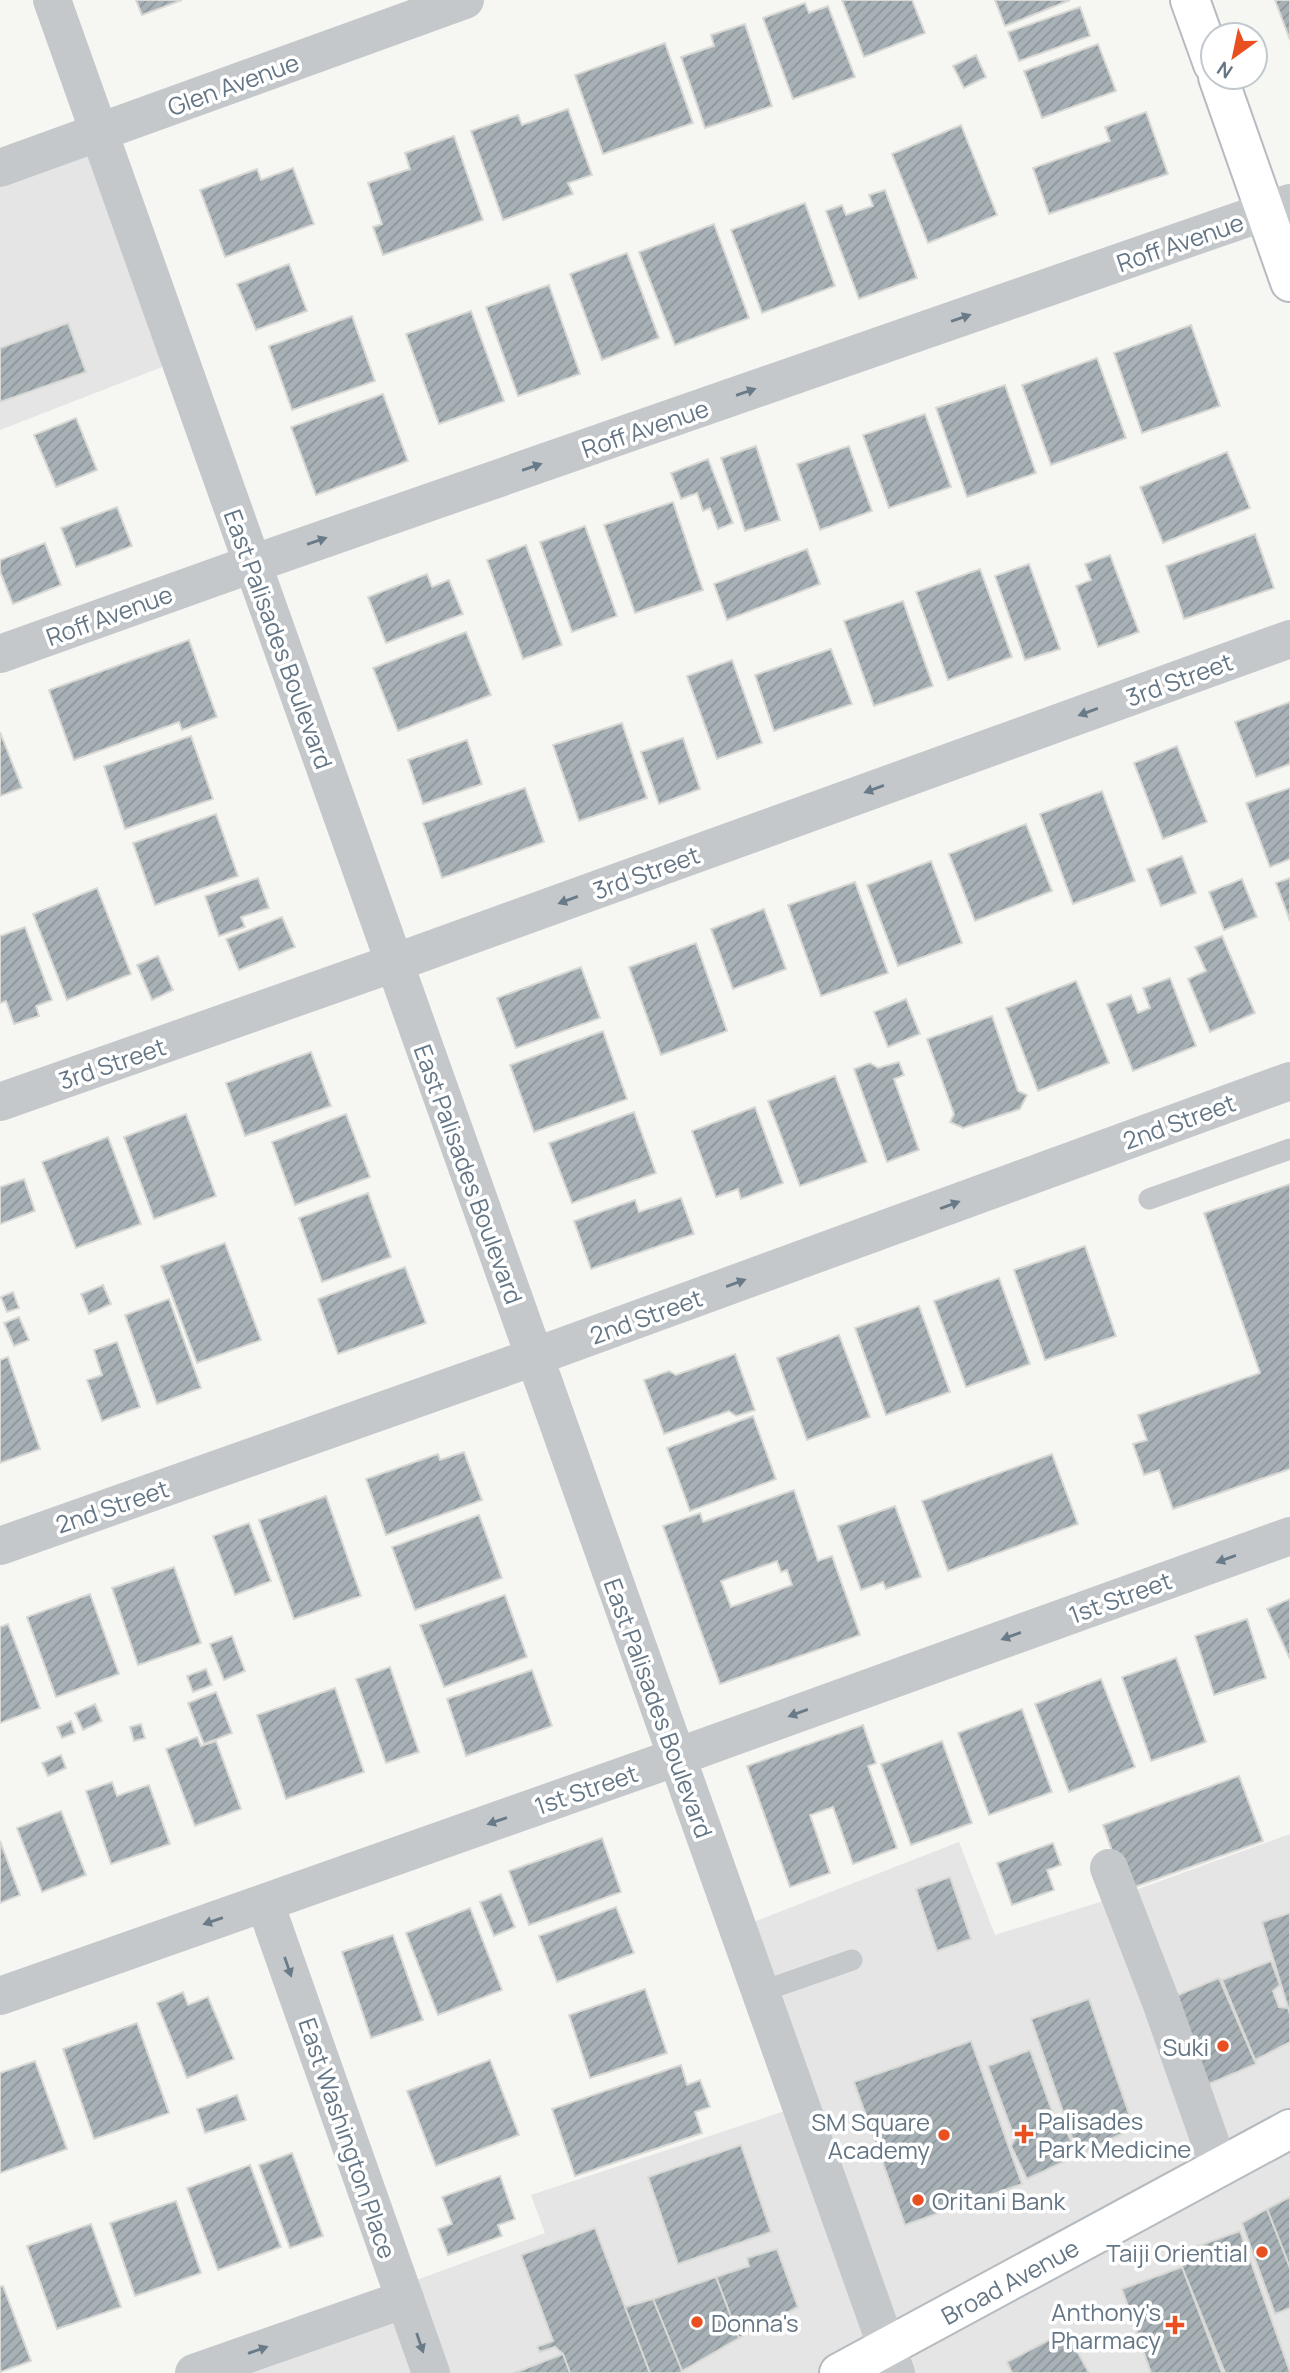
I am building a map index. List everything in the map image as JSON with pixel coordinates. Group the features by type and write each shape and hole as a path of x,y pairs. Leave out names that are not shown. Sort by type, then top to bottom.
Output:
{"main road":[{"path":"1191,0 1199,23"},
{"path":"1224,91 1278,208 1290,282"},
{"name":"Broad Avenue","path":"839,2373 891,2360 1219,2167 1290,2129"}],"street":[{"name":"East Palisades Boulevard","path":"52,0 891,2360"},
{"name":"Glen Avenue","path":"0,168 465,0"},
{"name":"Roff Avenue","path":"0,654 1278,208"},
{"name":"3rd Street","path":"0,1102 394,963 1290,639"},
{"name":"2nd Street","path":"0,1546 534,1357 1290,1081"},
{"name":"1st Street","path":"0,1996 677,1758 1290,1536"},
{"path":"1109,1868 1161,2002 1219,2167"},
{"name":"East Washington Place","path":"265,1903 431,2373"},
{"path":"194,2373 405,2299"}],"lane":[{"path":"1149,1199 1290,1149"},
{"path":"760,1992 852,1960"}],"shaded area":[{"path":"99,133 180,360 0,430 0,168"},
{"path":"1290,1834 1290,2373 194,2373 400,2286 545,2233 531,2195 800,2106 738,1928 959,1842 995,1935 1119,1896"}],"building":[{"path":"136,0 182,0 142,15"},
{"path":"842,0 912,0 925,33 864,57"},
{"path":"995,0 1070,0 1005,26"},
{"path":"1275,0 1290,0 1290,40"},
{"path":"805,3 809,13 828,6 855,77 793,99 763,18"},
{"path":"1080,7 1090,36 1019,61 1008,32"},
{"path":"745,24 772,106 705,128 681,57 714,46 711,35"},
{"path":"665,43 693,123 603,154 575,75"},
{"path":"1098,44 1116,91 1042,118 1024,71"},
{"path":"976,55 986,77 964,88 953,66"},
{"path":"568,109 592,175 568,183 573,194 503,220 471,131 518,115 522,125"},
{"path":"1146,112 1168,174 1049,214 1033,168 1110,141 1105,127"},
{"path":"961,125 997,215 928,243 892,154"},
{"path":"454,136 483,220 383,255 373,227 382,224 368,183 410,169 405,153"},
{"path":"293,168 314,224 225,257 200,190 257,169 261,180"},
{"path":"885,190 917,278 859,299 826,211 842,205 846,215 873,206 869,195"},
{"path":"805,203 835,286 762,313 731,230"},
{"path":"714,224 749,318 675,345 639,252"},
{"path":"627,253 659,338 602,360 570,274"},
{"path":"289,264 307,311 256,330 237,284"},
{"path":"549,285 580,374 518,396 486,307"},
{"path":"471,311 504,401 439,424 406,334"},
{"path":"352,316 375,381 292,410 269,346"},
{"path":"68,323 86,372 0,402 0,348"},
{"path":"1191,325 1220,406 1142,433 1114,353"},
{"path":"1097,358 1126,438 1051,465 1022,385"},
{"path":"1005,385 1036,473 967,497 936,408"},
{"path":"383,394 408,461 316,495 291,427"},
{"path":"925,414 951,487 889,508 863,435"},
{"path":"76,418 97,470 56,487 34,435"},
{"path":"756,446 780,520 745,531 721,458"},
{"path":"849,446 872,511 820,530 797,464"},
{"path":"1227,452 1250,508 1163,543 1140,487"},
{"path":"708,459 733,523 718,529 710,508 703,511 697,493 681,499 671,473"},
{"path":"673,502 703,590 635,613 604,525"},
{"path":"117,507 132,546 76,567 61,528"},
{"path":"585,526 617,616 572,632 540,542"},
{"path":"1255,534 1274,588 1184,619 1166,566"},
{"path":"45,543 61,585 13,604 0,571 0,560"},
{"path":"526,545 562,645 523,659 487,560"},
{"path":"807,549 820,584 727,620 714,584"},
{"path":"1110,555 1139,632 1098,647 1076,586 1091,580 1085,564"},
{"path":"1029,564 1060,649 1025,660 995,576"},
{"path":"980,569 1012,657 948,680 916,592"},
{"path":"427,574 432,587 449,580 463,614 386,643 368,597"},
{"path":"903,601 933,686 874,706 844,621"},
{"path":"466,632 491,695 398,731 373,668"},
{"path":"189,640 217,717 182,730 179,722 74,760 49,690"},
{"path":"831,649 852,704 774,731 755,675"},
{"path":"732,660 762,743 717,759 687,676"},
{"path":"1290,702 1290,764 1256,777 1235,722"},
{"path":"622,723 647,798 579,821 553,745"},
{"path":"0,732 22,788 0,796"},
{"path":"191,736 213,799 125,829 104,766"},
{"path":"683,738 700,789 659,804 641,752"},
{"path":"467,740 482,784 423,804 408,760"},
{"path":"1177,746 1207,822 1163,839 1134,763"},
{"path":"525,788 544,842 442,878 423,823"},
{"path":"1290,788 1290,859 1270,867 1246,803"},
{"path":"1102,791 1135,881 1073,904 1040,814"},
{"path":"216,814 238,876 155,905 133,843"},
{"path":"1026,824 1052,891 975,921 949,854"},
{"path":"1182,856 1196,893 1161,906 1147,869"},
{"path":"931,861 962,943 898,966 867,885"},
{"path":"258,878 269,908 241,917 245,927 219,936 205,896"},
{"path":"1290,878 1290,921 1276,883"},
{"path":"1242,879 1257,917 1224,930 1209,892"},
{"path":"855,882 888,973 821,996 788,905"},
{"path":"97,888 131,974 67,1000 33,914"},
{"path":"764,909 786,969 733,989 711,929"},
{"path":"282,917 295,947 239,970 226,939"},
{"path":"25,927 52,1000 36,1006 39,1016 14,1024 6,1001 0,1003 0,936"},
{"path":"1222,936 1255,1013 1210,1032 1188,979 1206,971 1195,947"},
{"path":"696,943 727,1031 661,1055 629,967"},
{"path":"158,956 173,990 152,1000 137,965"},
{"path":"581,967 600,1018 516,1048 497,998"},
{"path":"1170,978 1196,1046 1133,1071 1107,1004 1131,995 1138,1013 1150,1008 1143,988"},
{"path":"1076,981 1109,1063 1038,1091 1006,1008"},
{"path":"906,999 920,1034 888,1047 874,1012"},
{"path":"992,1016 1018,1091 1027,1095 1020,1109 963,1128 950,1122 954,1114 927,1039"},
{"path":"603,1031 627,1099 534,1132 510,1065"},
{"path":"311,1052 331,1106 245,1136 226,1083"},
{"path":"899,1062 904,1075 894,1079 919,1150 887,1162 854,1069 870,1063 878,1068"},
{"path":"835,1076 867,1162 800,1186 768,1101"},
{"path":"755,1107 783,1183 741,1199 738,1189 716,1197 692,1131"},
{"path":"634,1112 656,1173 572,1203 549,1143"},
{"path":"186,1114 216,1196 154,1219 124,1137"},
{"path":"346,1114 370,1177 295,1205 272,1142"},
{"path":"108,1137 141,1224 76,1248 42,1162"},
{"path":"24,1179 35,1211 0,1224 0,1187"},
{"path":"1290,1184 1290,1469 1173,1509 1159,1470 1144,1475 1133,1444 1147,1440 1138,1415 1260,1373 1204,1213"},
{"path":"368,1193 391,1257 322,1282 299,1218"},
{"path":"681,1198 694,1234 591,1269 574,1221 635,1200 639,1212"},
{"path":"225,1243 261,1340 197,1363 161,1266"},
{"path":"1085,1246 1116,1336 1045,1360 1014,1270"},
{"path":"405,1267 426,1323 338,1354 318,1299"},
{"path":"999,1278 1030,1364 966,1387 934,1301"},
{"path":"103,1285 111,1304 89,1314 81,1294"},
{"path":"13,1292 19,1308 7,1312 1,1297"},
{"path":"169,1299 201,1388 157,1404 125,1315"},
{"path":"919,1306 950,1392 886,1415 855,1328"},
{"path":"19,1317 29,1340 14,1346 4,1323"},
{"path":"839,1335 870,1417 807,1440 777,1358"},
{"path":"117,1342 140,1407 102,1421 87,1380 102,1375 94,1350"},
{"path":"735,1354 755,1410 736,1416 729,1411 664,1434 644,1380 669,1371 676,1375"},
{"path":"8,1357 40,1449 0,1463 0,1360"},
{"path":"753,1416 776,1479 690,1511 667,1448"},
{"path":"464,1452 482,1500 386,1535 366,1479 438,1454 440,1460"},
{"path":"1052,1454 1078,1524 948,1571 922,1501"},
{"path":"794,1490 818,1561 832,1556 860,1635 720,1684 663,1526 700,1513 703,1522","holes":["777,1561 781,1572 787,1570 792,1585 731,1607 721,1581"]},
{"path":"326,1496 361,1596 294,1619 259,1520"},
{"path":"895,1506 921,1577 886,1589 883,1582 861,1590 838,1526"},
{"path":"479,1515 502,1578 415,1610 392,1547"},
{"path":"249,1523 271,1581 235,1595 213,1536"},
{"path":"174,1567 201,1643 138,1665 112,1588"},
{"path":"90,1594 119,1674 56,1697 27,1617"},
{"path":"505,1595 527,1657 444,1687 420,1625"},
{"path":"1290,1599 1290,1659 1267,1609"},
{"path":"1247,1619 1266,1678 1214,1695 1195,1636"},
{"path":"8,1624 40,1708 0,1723 0,1627"},
{"path":"232,1636 245,1671 224,1680 210,1644"},
{"path":"1176,1658 1206,1742 1151,1761 1122,1677"},
{"path":"390,1667 419,1752 386,1763 356,1679"},
{"path":"206,1669 212,1685 193,1692 187,1676"},
{"path":"532,1670 552,1726 466,1756 447,1699"},
{"path":"1101,1679 1135,1767 1069,1792 1035,1704"},
{"path":"335,1688 364,1772 286,1799 257,1715"},
{"path":"216,1692 232,1733 204,1744 188,1703"},
{"path":"95,1704 102,1721 83,1730 75,1713"},
{"path":"1022,1709 1052,1792 989,1815 958,1733"},
{"path":"71,1721 75,1733 62,1738 57,1727"},
{"path":"141,1724 145,1738 134,1741 130,1727"},
{"path":"863,1725 876,1763 868,1766 897,1848 853,1864 833,1807 810,1815 830,1873 790,1887 747,1766"},
{"path":"197,1737 201,1746 216,1741 241,1809 195,1826 166,1749"},
{"path":"942,1741 972,1823 911,1845 881,1764"},
{"path":"61,1755 66,1768 48,1776 42,1763"},
{"path":"1239,1776 1263,1841 1126,1890 1103,1825"},
{"path":"112,1782 117,1796 149,1785 170,1844 111,1864 86,1791"},
{"path":"61,1811 86,1875 42,1892 17,1828"},
{"path":"602,1838 621,1892 529,1925 509,1871"},
{"path":"0,1841 20,1895 0,1903"},
{"path":"1053,1843 1061,1865 1047,1870 1054,1890 1012,1905 997,1863"},
{"path":"950,1877 971,1939 937,1951 916,1889"},
{"path":"501,1894 515,1927 494,1936 480,1902"},
{"path":"616,1907 634,1953 557,1982 539,1936"},
{"path":"470,1908 502,1990 438,2015 406,1933"},
{"path":"1290,1913 1290,2014 1262,1922"},
{"path":"393,1935 423,2020 371,2038 342,1952"},
{"path":"1271,1961 1280,1985 1273,1991 1279,2007 1288,2008 1290,2014 1290,2042 1255,2060 1222,1980"},
{"path":"1219,1978 1256,2064 1197,2089 1161,2002"},
{"path":"645,1989 667,2053 590,2078 569,2015"},
{"path":"183,1992 188,2005 208,1997 234,2059 187,2078 157,2003"},
{"path":"1089,1999 1134,2128 1078,2155 1031,2019"},
{"path":"137,2023 169,2113 94,2139 63,2049"},
{"path":"971,2041 1022,2184 905,2225 854,2082"},
{"path":"1030,2050 1056,2122 1063,2124 1078,2155 1027,2179 1011,2146 1015,2139 988,2066"},
{"path":"490,2060 519,2135 436,2166 407,2091"},
{"path":"35,2061 67,2149 0,2173 0,2073"},
{"path":"681,2065 687,2085 700,2080 710,2107 695,2112 702,2133 575,2176 552,2109"},
{"path":"237,2095 246,2120 205,2133 197,2109"},
{"path":"741,2145 771,2232 678,2264 648,2177"},
{"path":"292,2153 323,2236 290,2248 259,2165"},
{"path":"250,2165 281,2247 218,2270 187,2188"},
{"path":"500,2176 515,2219 498,2225 502,2236 448,2255 438,2229 452,2224 442,2197"},
{"path":"1290,2197 1290,2268 1267,2209"},
{"path":"176,2201 201,2273 135,2296 110,2223"},
{"path":"1267,2209 1290,2268 1290,2308 1275,2314 1242,2223"},
{"path":"91,2224 121,2307 57,2329 27,2246"},
{"path":"595,2228 650,2373 570,2373 563,2354 555,2347 540,2352 537,2347 553,2341 521,2255"},
{"path":"1240,2231 1290,2373 1225,2373 1182,2267 1184,2251"},
{"path":"777,2249 798,2307 739,2338 716,2277 749,2266 747,2258"},
{"path":"1182,2267 1222,2373 1151,2373 1122,2289"},
{"path":"716,2277 739,2338 682,2371 653,2299"},
{"path":"3,2286 31,2361 0,2372 0,2287"},
{"path":"653,2299 682,2371 680,2373 650,2373 625,2307"},
{"path":"1066,2331 1089,2373 1012,2373 1007,2362"},
{"path":"563,2354 570,2373 514,2373"}],"place":[{"name":"Suki","path":"1223,2046"},
{"name":"Palisades Park Medicine","path":"1024,2134"},
{"name":"SM Square Academy","path":"944,2135"},
{"name":"Oritani Bank","path":"918,2200"},
{"name":"Taiji Oriential","path":"1262,2252"},
{"name":"Donna's","path":"697,2322"},
{"name":"Anthony's Pharmacy","path":"1175,2325"}]}
